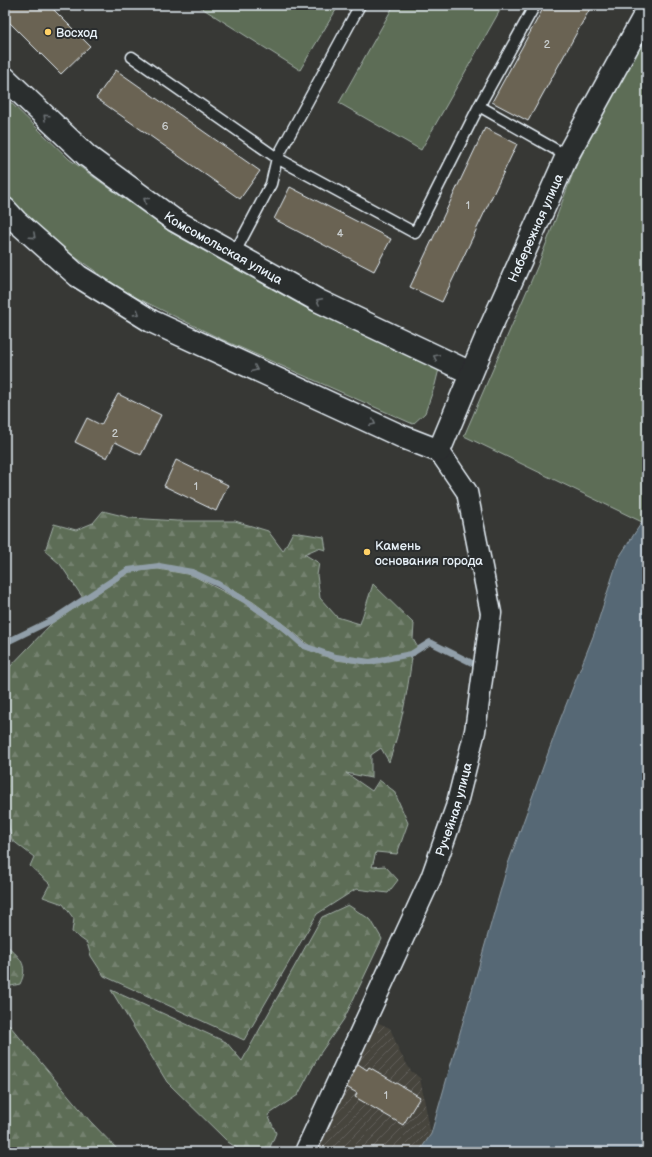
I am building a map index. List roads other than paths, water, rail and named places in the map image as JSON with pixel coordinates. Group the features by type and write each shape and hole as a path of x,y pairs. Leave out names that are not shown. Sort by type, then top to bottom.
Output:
{"street":[{"name":"Набережная улица","path":"439,451 471,373 567,156 647,11"},
{"name":"Комсомольская улица","path":"5,78 87,156 174,220 319,301 471,373"},
{"path":"5,209 78,276 151,321 404,437 439,451"},
{"name":"Ручейная улица","path":"306,1152 430,878 456,807 474,731 491,613 467,492 439,451"}],"lane":[{"path":"234,254 271,184 277,158 360,5"},
{"path":"132,57 277,158 415,233 479,106 535,5"},
{"path":"479,106 567,156"}],"water":[{"path":"642,522 647,526 647,1152 419,1152 431,1134 508,864 560,720 594,634 618,559"}],"waterway":[{"path":"5,643 52,620 128,570 159,566 192,572 218,584 246,601 280,625 304,646 336,657 370,662 411,654 430,642 480,667"}],"place":[{"name":"Восход","path":"48,32"},
{"name":"Камень основания города","path":"367,552"}]}
